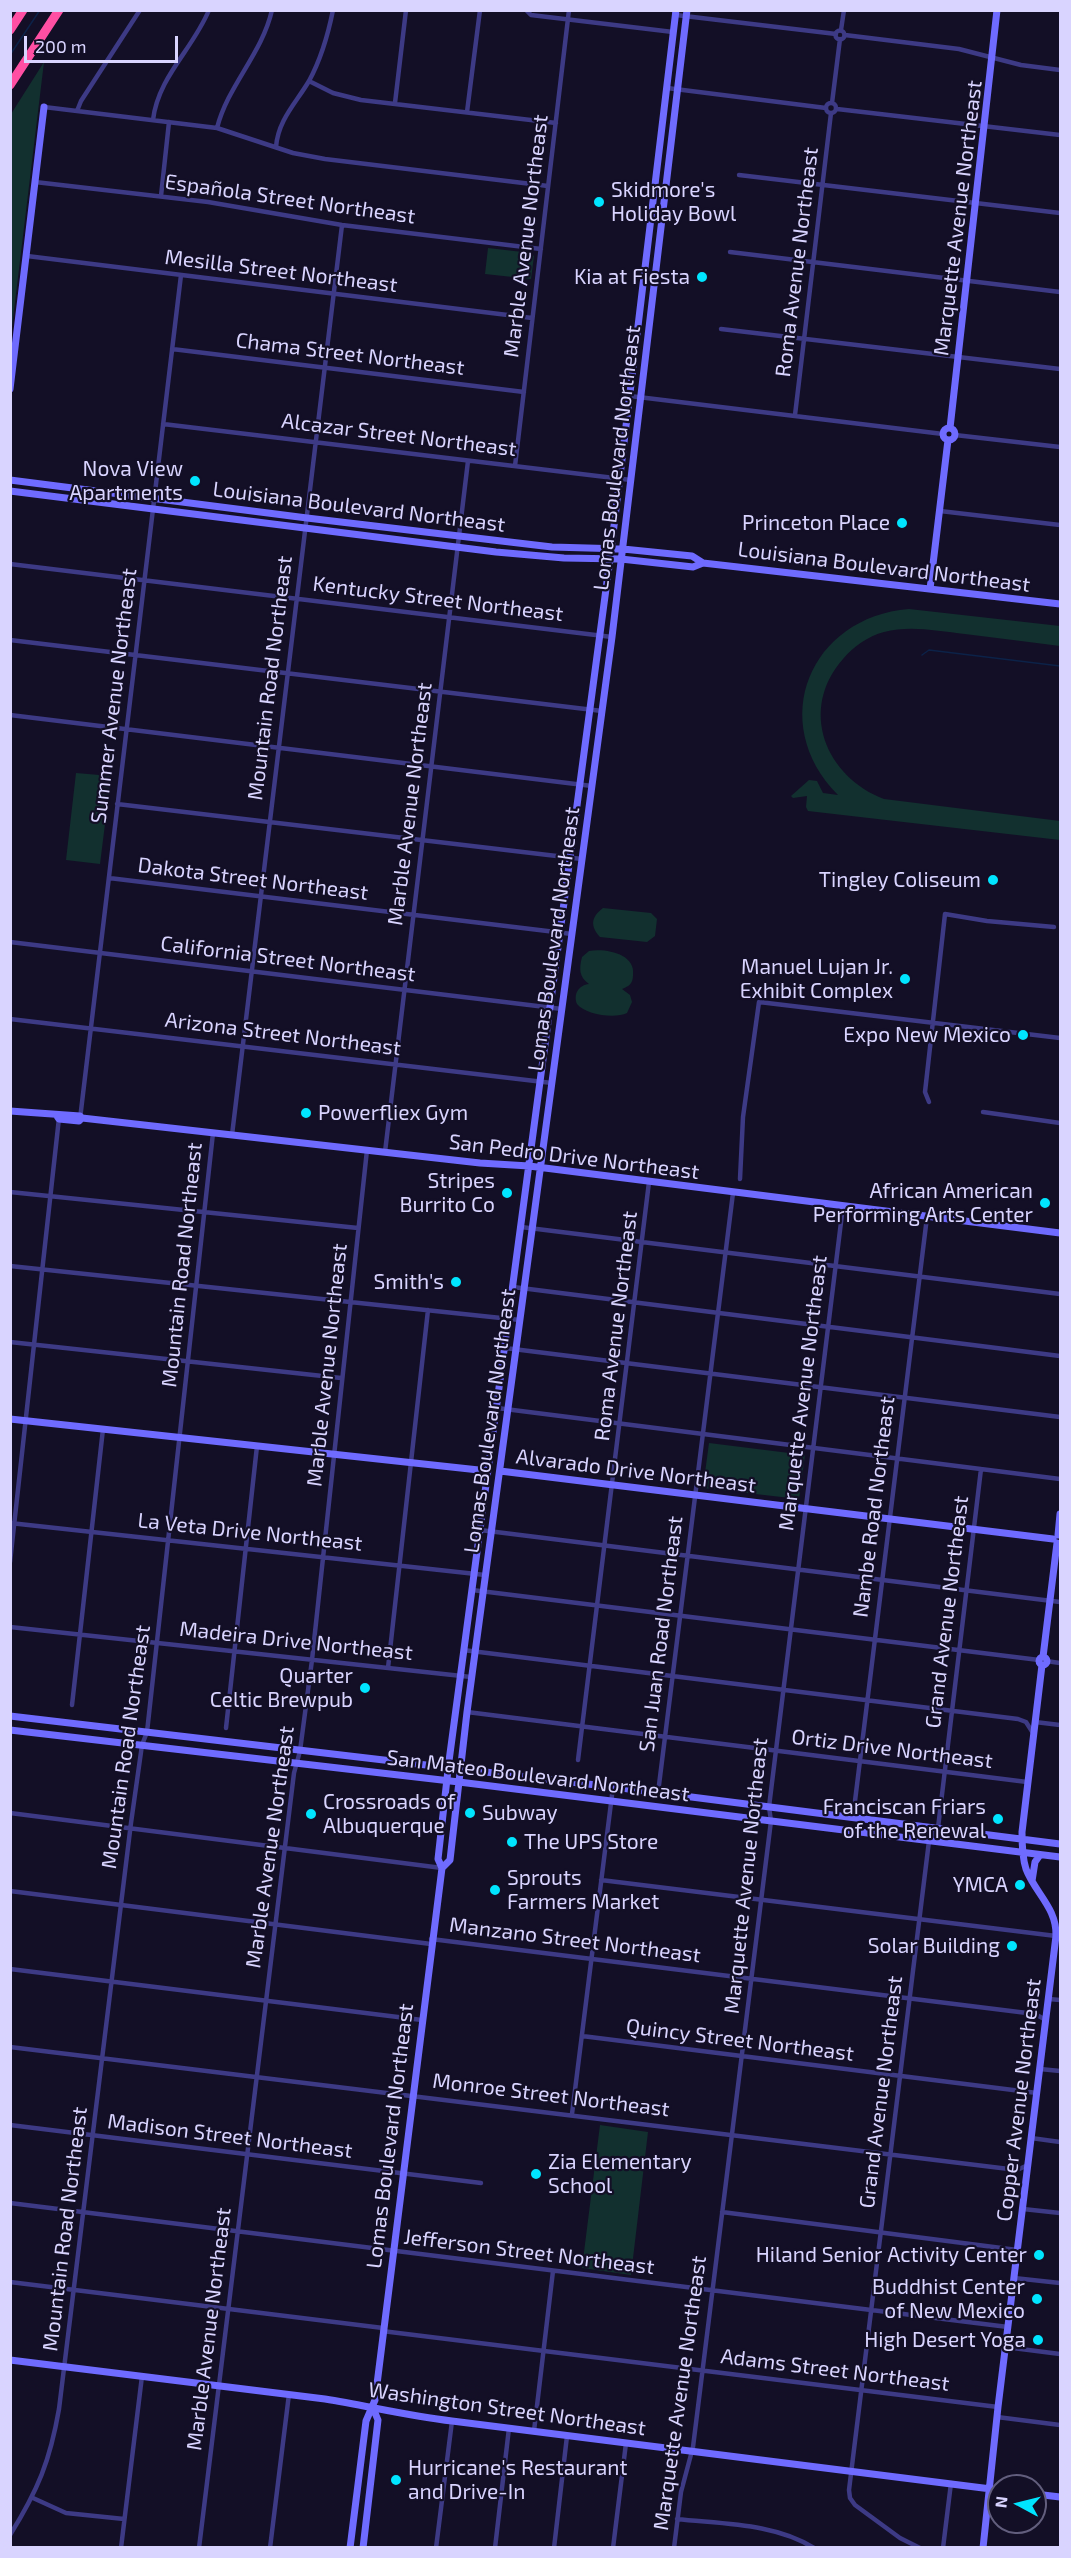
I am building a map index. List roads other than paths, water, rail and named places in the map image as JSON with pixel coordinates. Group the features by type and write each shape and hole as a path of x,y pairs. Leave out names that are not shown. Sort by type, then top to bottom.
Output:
{"highway":[{"path":"10,30 23,10"},
{"path":"10,85 59,10"}],"main road":[{"name":"Marquette Avenue Northeast","path":"930,589 986,126 997,10"},
{"name":"Lomas Boulevard Northeast","path":"350,2547 366,2421 373,2408 401,2174 442,1868 438,1859 463,1650 610,559 676,13"},
{"name":"Lomas Boulevard Northeast","path":"442,1868 450,1860 466,1712 612,637 687,13"},
{"path":"10,389 44,107"},
{"name":"Louisiana Boulevard Northeast","path":"10,480 307,518 552,546 611,548 693,556 703,563"},
{"name":"Louisiana Boulevard Northeast","path":"10,491 153,511 457,547 564,558 621,559 693,567 703,563 1060,604"},
{"name":"San Pedro Drive Northeast","path":"10,1111 482,1163 529,1166 1060,1233"},
{"name":"Alvarado Drive Northeast","path":"10,1419 488,1471"},
{"name":"Alvarado Drive Northeast","path":"500,1471 1058,1539"},
{"name":"Copper Avenue Northeast","path":"990,2474 1058,1931 1050,1908 1026,1868 1022,1839 1060,1514"},
{"name":"San Mateo Boulevard Northeast","path":"10,1716 613,1787 1060,1844"},
{"name":"San Mateo Boulevard Northeast","path":"10,1730 459,1782 1060,1857"},
{"path":"1032,1881 1035,1862 1040,1855"},
{"name":"Washington Street Northeast","path":"10,2360 289,2394 452,2421 987,2488"},
{"name":"Lomas Boulevard Northeast","path":"363,2547 378,2420 373,2408"},
{"name":"Copper Avenue Northeast","path":"983,2547 987,2500"}],"street":[{"path":"77,111 81,101 140,10"},
{"path":"153,120 154,107 165,82 209,10"},
{"path":"218,128 225,102 258,47 272,10"},
{"path":"276,147 282,122 309,81 327,38 333,10"},
{"path":"395,104 406,10"},
{"path":"467,112 480,10"},
{"path":"526,10 531,15 673,32"},
{"name":"Marble Avenue Northeast","path":"515,466 569,10"},
{"path":"836,34 841,30 844,10"},
{"path":"676,13 836,34 840,39"},
{"path":"841,30 845,35 959,49 1021,65 1060,70"},
{"path":"826,108 832,103 840,39 845,35"},
{"path":"309,81 347,97 556,123"},
{"path":"667,88 826,108 831,113 837,109 1060,135"},
{"path":"832,103 837,109"},
{"path":"44,107 218,128 276,147 325,159 548,186"},
{"name":"Roma Avenue Northeast","path":"795,415 831,113"},
{"path":"160,196 169,122"},
{"path":"739,175 1060,213"},
{"name":"Española Street Northeast","path":"35,182 160,196 342,225 540,249"},
{"name":"Mountain Road Northeast","path":"232,1135 342,225"},
{"path":"730,252 1060,292"},
{"name":"Mesilla Street Northeast","path":"27,256 532,318"},
{"name":"Summer Avenue Northeast","path":"80,1118 181,275"},
{"path":"721,328 1060,369"},
{"name":"Chama Street Northeast","path":"172,349 524,392"},
{"path":"630,396 1060,447"},
{"name":"Alcazar Street Northeast","path":"163,424 631,480"},
{"name":"Marble Avenue Northeast","path":"385,1152 468,460"},
{"path":"940,511 1060,525"},
{"name":"Kentucky Street Northeast","path":"10,564 612,637"},
{"path":"10,640 602,711"},
{"path":"10,716 126,728 592,786"},
{"path":"117,804 582,859"},
{"name":"Dakota Street Northeast","path":"109,878 572,934"},
{"path":"929,1102 925,1092 945,914 987,921 1054,927"},
{"name":"California Street Northeast","path":"10,942 562,1009"},
{"path":"740,1179 743,1117 759,1002 1060,1038"},
{"name":"Arizona Street Northeast","path":"10,1019 552,1083"},
{"path":"983,1112 1060,1123"},
{"path":"10,1563 59,1116"},
{"name":"Mountain Road Northeast","path":"10,2535 33,2498 42,2478 55,2433 131,1828 142,1745 147,1732 158,1643 213,1132"},
{"name":"Marble Avenue Northeast","path":"199,2547 275,1924 312,1660 367,1150"},
{"name":"Roma Avenue Northeast","path":"578,1760 650,1182"},
{"path":"10,1192 358,1227"},
{"name":"San Juan Road Northeast","path":"658,1793 733,1193"},
{"name":"Marquette Avenue Northeast","path":"674,2547 681,2492 692,2451 742,2057 771,1821 769,1807 790,1630 843,1206"},
{"name":"Nambe Road Northeast","path":"855,1801 927,1217"},
{"path":"521,1227 1060,1294"},
{"path":"10,1266 520,1320"},
{"path":"513,1287 1060,1356"},
{"path":"388,1668 428,1310"},
{"path":"10,1342 341,1378"},
{"path":"505,1348 1060,1417"},
{"path":"497,1408 1060,1479"},
{"path":"72,1706 103,1429"},
{"path":"226,1728 257,1446"},
{"name":"Grand Avenue Northeast","path":"920,2547 900,2538 855,2505 850,2498 849,2490 929,1840 938,1828 981,1469"},
{"name":"La Veta Drive Northeast","path":"13,1523 485,1575"},
{"path":"480,1530 1060,1602"},
{"path":"472,1590 1060,1663"},
{"name":"Madeira Drive Northeast","path":"10,1627 471,1677"},
{"path":"463,1650 1018,1719 1026,1722 1034,1733"},
{"name":"Ortiz Drive Northeast","path":"466,1712 1027,1782"},
{"path":"1035,1722 1060,1725"},
{"path":"572,2114 613,1787"},
{"path":"10,1813 442,1868"},
{"path":"602,1880 919,1919 1058,1931"},
{"name":"Manzano Street Northeast","path":"10,1891 909,1998 1035,2014 1046,2020"},
{"path":"10,1969 422,2020"},
{"path":"1049,1998 1060,2000"},
{"name":"Manzano Street Northeast","path":"1035,2014 1047,2009"},
{"name":"Quincy Street Northeast","path":"582,2036 1037,2093"},
{"name":"Monroe Street Northeast","path":"10,2047 1017,2170"},
{"path":"1040,2069 1060,2071"},
{"name":"Madison Street Northeast","path":"10,2125 481,2183"},
{"path":"1031,2138 1060,2142"},
{"path":"1026,2179 1017,2170 1028,2165"},
{"name":"Jefferson Street Northeast","path":"10,2204 1008,2327"},
{"path":"1023,2209 1060,2213"},
{"path":"722,2212 1017,2250"},
{"path":"534,2431 553,2271"},
{"path":"1014,2278 1060,2283"},
{"name":"Adams Street Northeast","path":"10,2282 998,2407"},
{"path":"1005,2347 1060,2354"},
{"path":"121,2547 142,2376"},
{"path":"270,2547 289,2394"},
{"path":"997,2417 1060,2426"},
{"path":"436,2547 452,2421"},
{"path":"495,2547 509,2428"},
{"path":"554,2547 567,2436"},
{"path":"613,2547 626,2443"},
{"path":"943,2547 951,2483"},
{"path":"33,2498 66,2513 124,2519"},
{"path":"677,2519 771,2530 814,2547"}],"waterway":[{"path":"10,55 40,10"},
{"path":"922,655 929,650 1060,666"}],"place":[{"name":"Skidmore's Holiday Bowl","path":"599,202"},
{"name":"Kia at Fiesta","path":"702,277"},
{"name":"Nova View Apartments","path":"195,481"},
{"name":"Princeton Place","path":"902,523"},
{"name":"Tingley Coliseum","path":"993,880"},
{"name":"Manuel Lujan Jr. Exhibit Complex","path":"905,979"},
{"name":"Expo New Mexico","path":"1023,1035"},
{"name":"Powerfliex Gym","path":"306,1113"},
{"name":"Stripes Burrito Co","path":"507,1193"},
{"name":"African American Performing Arts Center","path":"1045,1203"},
{"name":"Smith's","path":"456,1282"},
{"name":"Quarter Celtic Brewpub","path":"365,1688"},
{"name":"Subway","path":"470,1813"},
{"name":"Crossroads of Albuquerque","path":"311,1814"},
{"name":"Franciscan Friars of the Renewal","path":"998,1819"},
{"name":"The UPS Store","path":"512,1842"},
{"name":"YMCA","path":"1020,1885"},
{"name":"Sprouts Farmers Market","path":"495,1890"},
{"name":"Solar Building","path":"1012,1946"},
{"name":"Zia Elementary School","path":"536,2174"},
{"name":"Hiland Senior Activity Center","path":"1039,2255"},
{"name":"Buddhist Center of New Mexico","path":"1037,2299"},
{"name":"High Desert Yoga","path":"1038,2340"},
{"name":"Hurricane's Restaurant and Drive-In","path":"396,2480"}]}
